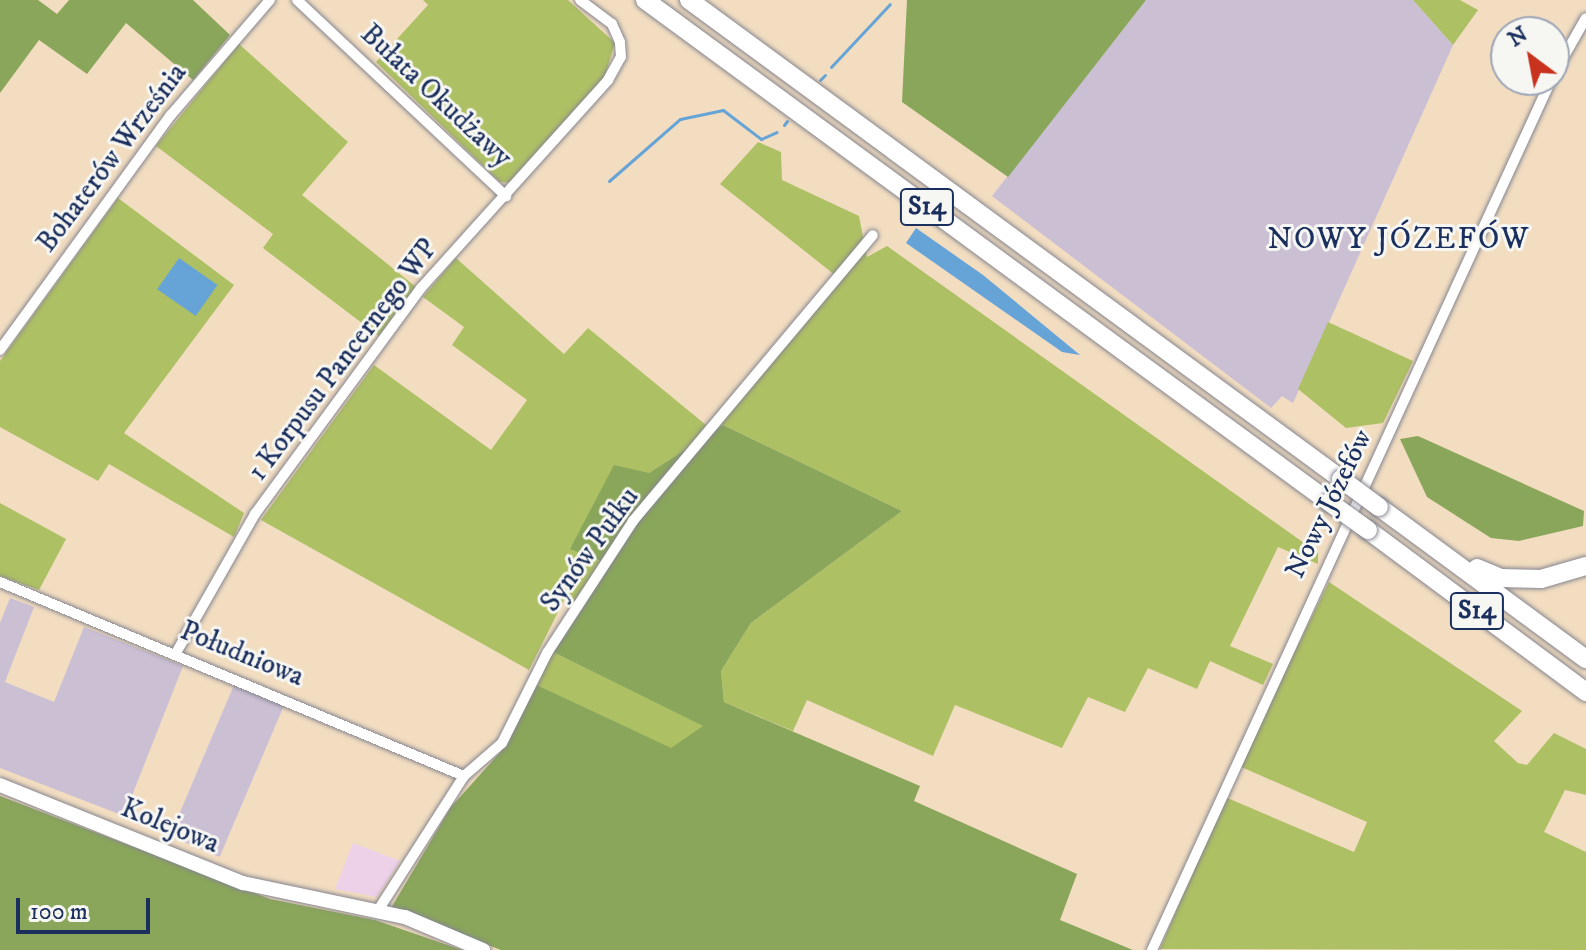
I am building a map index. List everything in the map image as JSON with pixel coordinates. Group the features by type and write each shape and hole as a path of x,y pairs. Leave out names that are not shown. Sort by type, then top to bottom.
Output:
{"highway":[{"name":"S14","path":"645,0 1586,692"},
{"name":"S14","path":"689,0 1586,659"},
{"path":"1436,547 1501,578 1541,579 1586,566"}],"street":[{"name":"Bohaterów Września","path":"0,350 171,115 270,0"},
{"name":"Bułata Okudżawy","path":"297,0 506,196"},
{"name":"1 Korpusu Pancernego WP","path":"176,653 255,514 421,288 608,80 621,57 620,42 612,24 580,0"},
{"path":"1570,46 1586,18"},
{"name":"Nowy Józefów","path":"1152,950 1544,96"},
{"name":"Synów Pułku","path":"377,912 464,776 502,743 547,653 633,521 873,235"},
{"name":"Południowa","path":"0,582 464,776"},
{"name":"Kolejowa","path":"0,785 243,883 377,912 483,950"}],"shaded area":[{"path":"1146,0 1413,0 1453,45 1293,403 1282,396 1271,408 992,196"},
{"path":"10,598 34,607 5,682 54,702 84,627 183,666 124,816 0,768 0,623"},
{"path":"234,685 284,706 220,857 170,836"},
{"path":"353,843 400,861 377,897 335,889"}],"green space":[{"path":"0,0 38,0 57,14 69,0 193,0 230,35 193,80 126,23 87,74 39,40 0,93"},
{"path":"423,0 568,0 615,43 604,79 514,183 500,182 376,62 428,5"},
{"path":"907,0 1146,0 1008,177 902,102"},
{"path":"1413,0 1460,0 1478,10 1453,45"},
{"path":"239,44 348,142 302,195 416,287 379,336 263,248 273,234 156,146"},
{"path":"758,142 781,152 782,180 859,216 867,257 887,246 1318,553 1318,564 1278,547 1230,646 1273,664 1263,685 1210,661 1197,689 1148,668 1125,712 1088,697 1062,748 955,705 933,756 807,700 793,731 724,702 721,671 751,623 902,511 723,425 649,473 570,548 609,565 583,607 565,598 529,670 261,520 374,365 491,450 527,400 452,345 464,327 423,297 456,258 564,354 588,328 706,425 835,275 720,184"},
{"path":"118,198 234,285 124,433 244,513 234,537 109,464 98,481 0,427 0,361"},
{"path":"1328,322 1413,361 1383,423 1346,428 1298,389"},
{"path":"723,425 902,511 751,623 721,671 724,702 920,786 914,801 1077,874 1060,920 1133,950 501,950 391,908 451,807 504,748 537,685 671,748 703,726 553,652 608,564 570,549 614,465 649,473"},
{"path":"1418,436 1584,511 1583,526 1519,541 1491,538 1427,497 1400,439"},
{"path":"0,503 66,539 39,590 0,576"},
{"path":"1329,582 1522,711 1494,741 1518,763 1527,765 1554,733 1586,749 1586,795 1565,790 1544,832 1586,852 1586,950 1160,949 1225,797 1354,852 1367,822 1239,766"},
{"path":"553,652 704,726 671,749 537,685"},
{"path":"0,796 270,899 375,920 462,950 0,950"}],"water":[{"path":"916,228 983,275 1080,355 1062,352 906,243"},
{"path":"179,258 218,285 196,316 157,289"}],"waterway":[{"path":"831,67 890,4"},
{"path":"820,80 825,75"},
{"path":"609,181 680,119 723,110 761,139 777,132"},
{"path":"784,125 787,121"}],"district":[{"name":"NOWY JÓZEFÓW","path":"1399,240"}]}
